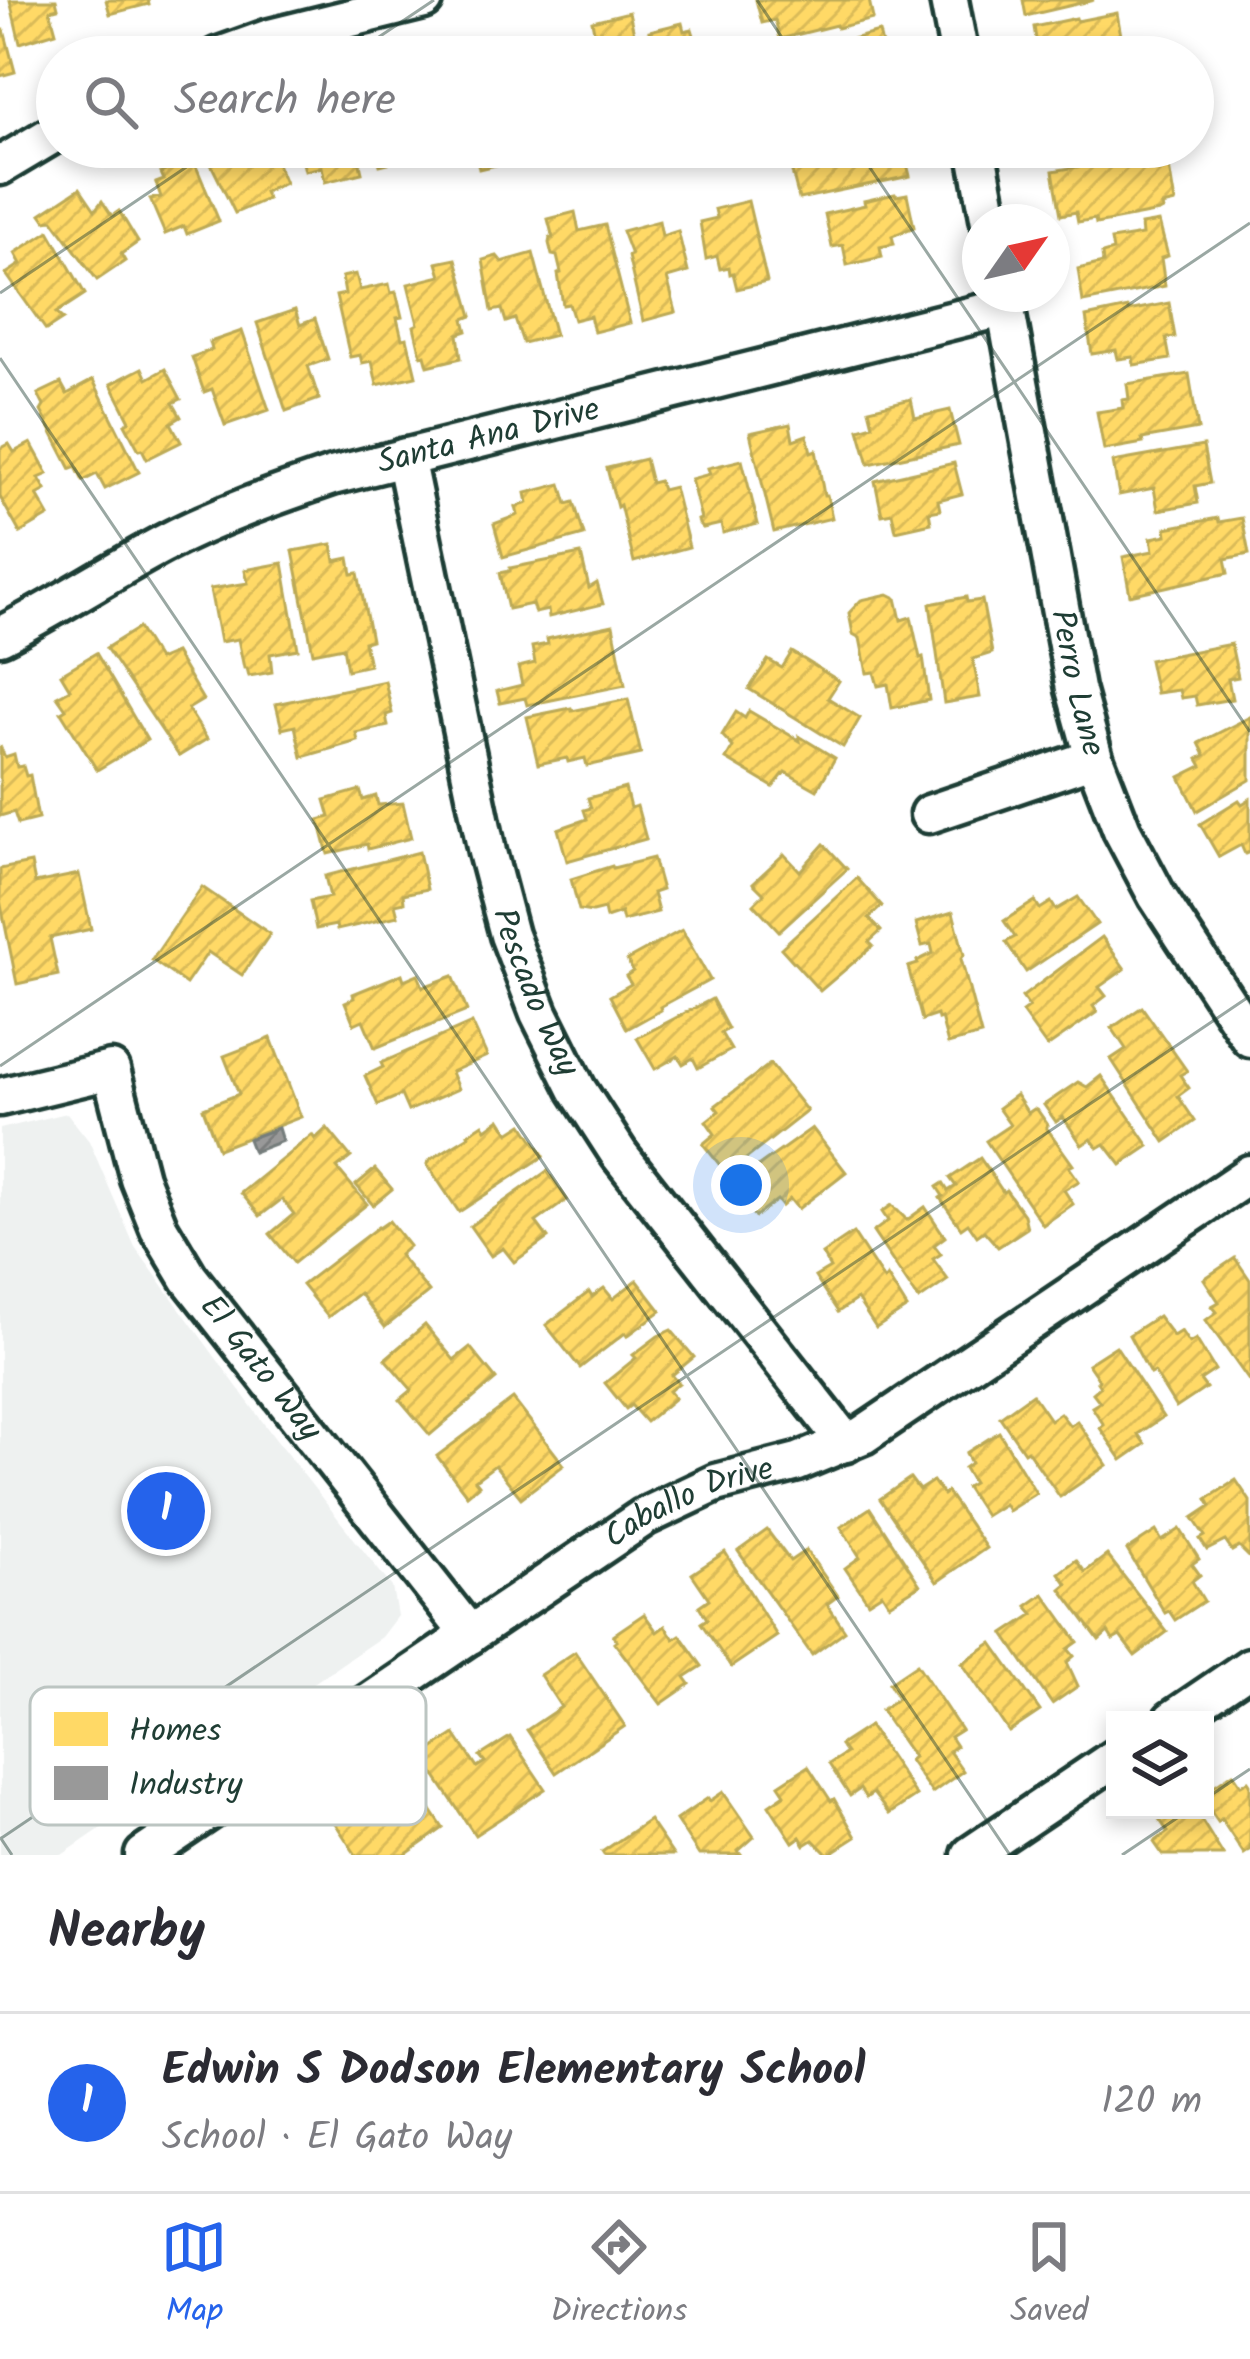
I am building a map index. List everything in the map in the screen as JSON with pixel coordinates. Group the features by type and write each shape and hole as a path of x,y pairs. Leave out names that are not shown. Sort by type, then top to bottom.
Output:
{"street":[{"path":"278,36 424,0"},
{"path":"950,0 956,36"},
{"path":"0,166 36,145"},
{"path":"980,168 987,204"},
{"name":"Santa Ana Drive","path":"0,636 162,545 245,506 332,476 962,312"},
{"name":"Perro Lane","path":"1006,312 1075,689 1094,758 1122,830 1157,896 1250,1038"},
{"name":"Pescado Way","path":"405,457 487,852 509,935 538,1013 577,1089 619,1154 846,1443"},
{"path":"929,814 1094,758"},
{"name":"El Gato Way","path":"0,1097 111,1070 139,1178 159,1228 189,1278 470,1635"},
{"name":"Caballo Drive","path":"393,1687 644,1517 716,1483 799,1462 863,1435 1250,1174"},
{"path":"1185,1711 1250,1667"},
{"path":"971,1855 1106,1764"},
{"name":"Caballo Drive","path":"144,1855 188,1825"}],"shaded area":[{"path":"67,1113 89,1141 135,1247 273,1436 392,1587 397,1616 381,1637 308,1687 30,1687 30,1825 106,1825 62,1855 0,1855 0,1129"}],"building: Homes":[{"path":"10,0 56,0 58,8 50,10 56,32 20,43"},
{"path":"106,0 148,0 149,4 110,14"},
{"path":"756,0 869,0 873,19 792,36 779,36 775,20 762,23"},
{"path":"1023,0 1094,0 1026,16"},
{"path":"629,12 635,36 595,36 592,21"},
{"path":"1117,13 1121,36 1036,36 1034,27"},
{"path":"682,23 684,31 692,29 694,36 650,36 649,31"},
{"path":"0,30 4,30 15,72 0,76"},
{"path":"197,168 219,221 187,234 184,226 165,234 150,199 161,197 156,183 164,180 161,173"},
{"path":"213,168 279,168 285,183 264,192 267,199 235,213"},
{"path":"322,168 361,168 362,173 325,182"},
{"path":"791,168 908,168 910,176 799,199"},
{"path":"1070,168 1169,168 1175,203 1162,206 1159,212 1096,224 1095,219 1078,222 1076,212 1070,213 1070,204 1059,204 1053,171"},
{"path":"80,188 95,210 102,201 112,216 119,211 138,242 121,254 125,261 97,280 53,220 46,221 41,214"},
{"path":"907,194 914,227 892,236 894,244 880,247 882,257 847,265 843,245 832,247 825,214"},
{"path":"748,201 767,282 737,289 729,267 720,269 717,256 706,259 700,222 717,218 715,209"},
{"path":"575,212 579,231 605,225 630,323 594,332 590,316 574,320 569,304 563,305 548,219"},
{"path":"659,221 662,236 678,231 688,272 667,278 676,312 643,321 622,231"},
{"path":"1159,222 1168,256 1161,258 1165,286 1083,302 1078,269 1103,263 1102,254 1113,251 1111,240 1142,235 1141,225"},
{"path":"49,231 85,294 56,313 63,319 46,330 6,274 21,264 15,253"},
{"path":"533,253 555,335 523,343 515,319 506,322 502,309 492,311 483,260 497,256 502,262"},
{"path":"456,259 472,316 464,319 467,331 458,334 461,358 428,366 425,355 421,356 408,284 441,276 437,263"},
{"path":"356,274 360,290 389,284 391,293 396,292 402,339 407,338 416,376 377,385 372,361 362,363 360,355 350,357 336,296 345,294 342,277"},
{"path":"1169,303 1175,337 1166,338 1170,359 1134,365 1133,357 1118,359 1116,350 1092,354 1086,317"},
{"path":"295,310 300,325 315,319 328,359 308,366 319,399 286,411 257,323"},
{"path":"242,331 269,410 225,425 212,389 204,392 192,357 212,350 210,342"},
{"path":"142,368 147,379 165,369 181,399 173,403 181,417 171,423 181,442 147,459 125,424 130,421 111,384"},
{"path":"1189,374 1198,429 1104,450 1097,412 1123,408 1122,400 1129,399 1127,384"},
{"path":"93,380 139,472 105,489 97,474 83,481 76,467 71,469 41,411 44,406 38,394 61,383 67,394"},
{"path":"911,399 915,418 950,410 959,445 869,464 859,429 873,425 869,409"},
{"path":"790,424 793,440 807,435 811,452 816,450 832,518 774,532 750,433"},
{"path":"31,443 48,474 39,478 46,490 37,495 49,516 20,533 0,497 0,449 9,444 14,452"},
{"path":"1203,446 1210,483 1195,486 1198,503 1158,510 1154,488 1119,495 1113,462"},
{"path":"645,459 651,483 659,481 662,490 674,487 689,547 634,562 607,468"},
{"path":"742,460 758,524 723,533 721,524 703,528 691,479 710,474 708,468"},
{"path":"954,463 962,494 938,500 940,510 929,512 931,523 896,531 892,513 882,515 875,481"},
{"path":"561,484 567,504 574,502 584,535 503,557 494,524 518,515 516,507 528,503 526,493"},
{"path":"1218,518 1219,522 1242,518 1249,554 1225,559 1228,573 1130,595 1123,557 1153,551 1151,538 1167,535 1166,528"},
{"path":"332,544 335,561 349,558 352,574 358,573 371,640 364,642 369,665 347,670 343,647 313,653 293,551"},
{"path":"581,554 589,588 597,583 603,604 549,617 548,610 535,613 532,604 508,609 500,573"},
{"path":"283,563 298,649 270,654 272,672 249,676 238,639 220,642 210,589 248,583 245,570"},
{"path":"888,594 896,598 901,620 911,617 929,700 892,708 888,684 878,686 874,672 867,673 849,613 861,600"},
{"path":"966,597 967,602 982,600 992,653 973,659 980,697 944,703 930,604"},
{"path":"613,625 625,685 527,705 525,698 500,703 497,691 522,685 518,667 535,663 532,647 548,644 547,639"},
{"path":"138,628 158,660 175,653 203,700 188,709 207,739 179,756 106,648"},
{"path":"1231,644 1238,677 1228,679 1232,699 1197,705 1195,696 1181,698 1179,690 1156,693 1149,660"},
{"path":"792,652 839,681 828,698 860,718 843,747 749,689 768,660 782,668"},
{"path":"96,653 147,740 97,770 61,712 66,709 57,696 70,689 61,674"},
{"path":"385,681 392,713 386,715 388,726 356,733 358,741 302,757 295,726 282,729 276,704"},
{"path":"628,699 641,754 587,766 585,758 538,764 527,717"},
{"path":"749,711 835,758 817,790 785,772 773,787 726,759 733,747 722,735 736,712 745,718"},
{"path":"1250,717 1250,780 1197,811 1180,777 1202,766 1198,759 1205,755 1199,743"},
{"path":"0,746 5,757 14,754 17,767 23,766 26,776 30,775 38,819 18,824 14,812 0,816"},
{"path":"625,788 630,808 637,806 646,839 567,861 558,829 587,819 588,798"},
{"path":"360,790 363,800 376,796 378,805 403,803 411,838 328,854 319,820 330,817 325,800"},
{"path":"1250,799 1250,852 1245,854 1241,845 1219,857 1200,824 1239,800 1242,804"},
{"path":"824,844 847,869 779,931 754,904 764,894 753,883 784,854 800,871"},
{"path":"419,852 427,889 403,894 404,902 395,904 398,916 337,930 336,925 316,929 310,901 330,897 325,876"},
{"path":"653,858 662,890 653,893 658,912 623,921 621,913 606,918 604,909 579,910 571,879"},
{"path":"31,863 35,883 79,874 91,929 50,938 58,975 17,984 0,900 0,869"},
{"path":"857,878 882,906 869,918 881,931 869,942 873,946 820,991 781,948"},
{"path":"202,887 270,934 242,975 208,952 186,984 152,960"},
{"path":"1078,897 1097,924 1026,972 1006,942 1015,937 1004,921 1035,901 1040,909 1051,902 1056,910"},
{"path":"953,912 981,1035 948,1044 941,1018 922,1020 908,967 933,953 931,944 922,946 916,923"},
{"path":"682,930 710,980 627,1029 610,996 631,984 626,976 633,971 627,960"},
{"path":"1102,937 1125,969 1099,987 1106,996 1093,1006 1097,1012 1047,1047 1022,1012 1029,1007 1022,997"},
{"path":"402,974 404,980 418,974 423,987 453,976 467,1011 375,1048 363,1020 354,1024 345,1002 353,994"},
{"path":"712,999 728,1029 721,1033 731,1050 698,1068 693,1058 683,1064 678,1056 655,1069 637,1038"},
{"path":"1142,1007 1187,1071 1180,1075 1189,1088 1178,1096 1195,1121 1165,1142 1111,1059 1126,1049 1112,1028"},
{"path":"472,1023 487,1056 451,1072 458,1089 408,1111 401,1095 378,1105 365,1076 383,1067 381,1063"},
{"path":"271,1038 301,1117 218,1149 203,1108 239,1094 224,1056"},
{"path":"770,1064 807,1111 727,1174 703,1144 715,1134 706,1121 719,1111 715,1106"},
{"path":"1101,1076 1149,1146 1121,1165 1105,1144 1098,1148 1091,1139 1082,1145 1063,1117 1056,1122 1044,1105 1078,1082 1087,1087"},
{"path":"1016,1095 1028,1113 1038,1111 1079,1181 1064,1190 1073,1204 1043,1225 986,1141 1010,1125 998,1108"},
{"path":"500,1119 509,1133 523,1124 544,1156 459,1212 427,1164 483,1124 486,1129"},
{"path":"327,1128 351,1157 337,1168 367,1204 294,1263 270,1234 294,1214 282,1199 260,1216 241,1193"},
{"path":"812,1128 846,1172 798,1209 790,1199 782,1206 777,1200 755,1217 731,1186"},
{"path":"980,1158 1024,1215 1027,1228 998,1247 984,1231 977,1236 968,1223 961,1228 937,1187 943,1183 948,1191 956,1186 950,1178"},
{"path":"375,1169 392,1189 373,1205 356,1185"},
{"path":"547,1171 567,1200 536,1222 548,1238 514,1262 503,1248 491,1256 470,1226"},
{"path":"892,1205 907,1220 925,1207 945,1237 934,1245 941,1254 933,1259 948,1280 919,1300 873,1232 888,1221 882,1212"},
{"path":"389,1221 409,1246 399,1255 429,1292 385,1327 359,1293 328,1317 302,1285"},
{"path":"853,1233 907,1308 876,1328 857,1299 838,1312 815,1277 830,1268 822,1254"},
{"path":"1235,1258 1250,1280 1250,1382 1206,1320 1217,1312 1212,1306 1219,1302 1204,1279"},
{"path":"637,1280 661,1311 580,1368 546,1325 589,1292 592,1297 604,1288 613,1299"},
{"path":"1158,1316 1173,1336 1181,1331 1189,1343 1196,1339 1215,1370 1200,1380 1206,1388 1176,1408 1129,1335"},
{"path":"425,1325 454,1360 470,1347 496,1379 430,1435 400,1400 412,1390 385,1359"},
{"path":"671,1330 694,1357 672,1375 679,1383 669,1391 675,1398 646,1422 631,1405 626,1409 605,1383 636,1358 633,1355"},
{"path":"1116,1346 1163,1417 1138,1434 1145,1444 1122,1460 1092,1407 1100,1402 1093,1393 1100,1387 1088,1364"},
{"path":"1032,1394 1050,1420 1060,1413 1070,1426 1077,1421 1107,1465 1060,1497 1000,1417"},
{"path":"513,1399 564,1465 521,1498 495,1465 475,1480 479,1485 467,1495 437,1456"},
{"path":"999,1432 1036,1493 1008,1511 1004,1504 985,1516 966,1487 973,1483 964,1468 971,1463 966,1453"},
{"path":"910,1478 919,1490 933,1481 943,1495 947,1492 986,1548 937,1582 880,1499"},
{"path":"1236,1480 1250,1501 1250,1558 1239,1547 1232,1551 1225,1541 1207,1550 1200,1539 1205,1536 1193,1518 1211,1506 1207,1499"},
{"path":"870,1508 920,1585 889,1604 882,1593 868,1602 845,1568 860,1557 841,1527"},
{"path":"1180,1529 1199,1559 1192,1564 1200,1575 1192,1581 1204,1601 1175,1620 1169,1611 1165,1613 1127,1550 1156,1531 1162,1541"},
{"path":"767,1530 790,1561 806,1550 838,1596 827,1604 845,1631 812,1655 738,1551"},
{"path":"725,1552 777,1636 731,1667 701,1623 707,1619 699,1606 709,1599 692,1574"},
{"path":"1107,1555 1167,1632 1135,1656 1120,1636 1113,1640 1108,1632 1099,1640 1061,1589 1067,1584 1059,1573 1076,1560 1085,1572"},
{"path":"1044,1594 1078,1642 1068,1649 1074,1656 1067,1662 1078,1686 1052,1704 1004,1634 1034,1614 1027,1606"},
{"path":"644,1614 657,1632 665,1626 674,1639 680,1635 702,1666 685,1677 690,1684 661,1704 614,1642 613,1635"},
{"path":"992,1643 1040,1711 1009,1732 962,1663"},
{"path":"575,1652 625,1726 556,1773 527,1730 561,1707 540,1675"},
{"path":"917,1664 961,1730 950,1737 956,1746 949,1751 963,1771 932,1793 881,1710 898,1698 889,1683"},
{"path":"869,1726 916,1796 889,1814 873,1793 866,1798 860,1789 850,1796 829,1764 846,1753 840,1745"},
{"path":"455,1734 477,1767 485,1762 480,1756 510,1737 545,1789 475,1835 426,1762 426,1753"},
{"path":"808,1766 856,1837 828,1855 813,1840 805,1845 800,1837 793,1842 769,1805 785,1794 779,1785"},
{"path":"1233,1773 1241,1785 1250,1784 1250,1850 1244,1854 1221,1819 1218,1822 1214,1816 1214,1786"},
{"path":"723,1792 754,1837 738,1851 741,1855 699,1855 676,1820"},
{"path":"426,1802 443,1828 405,1855 356,1855 336,1825 426,1825"},
{"path":"1159,1819 1201,1819 1223,1855 1163,1855 1154,1842 1168,1832"},
{"path":"649,1820 673,1855 604,1855 602,1852"}],"building: Industry":[{"path":"278,1128 282,1141 253,1152 248,1139"}],"place":[{"name":"Edwin S Dodson Elementary School","path":"166,1511"}]}
